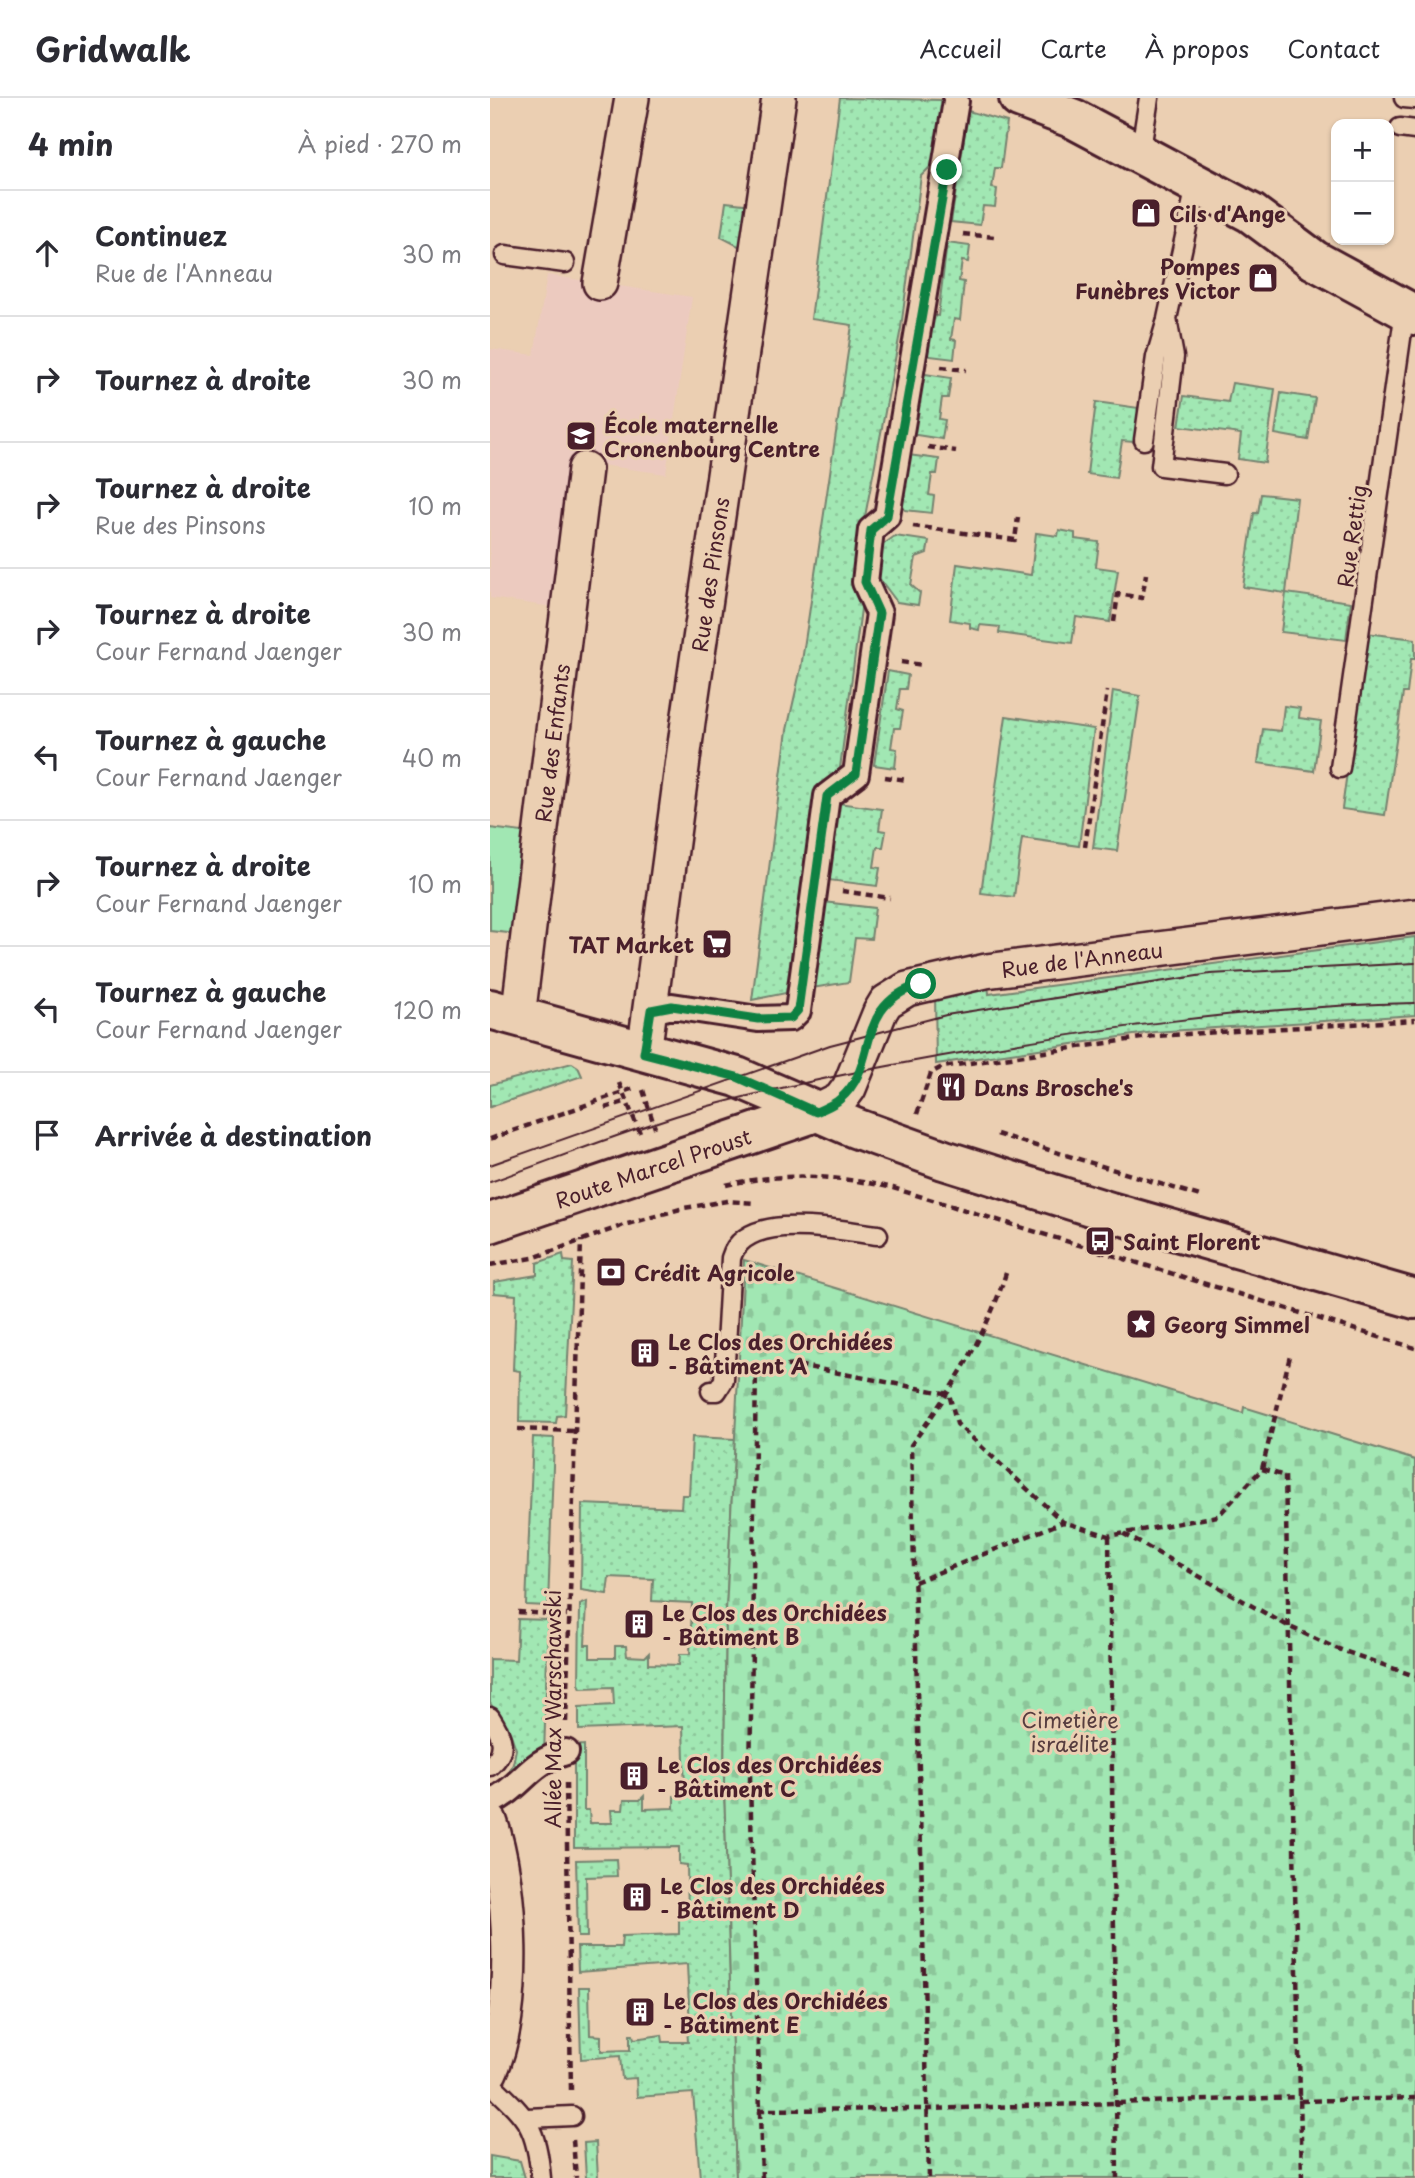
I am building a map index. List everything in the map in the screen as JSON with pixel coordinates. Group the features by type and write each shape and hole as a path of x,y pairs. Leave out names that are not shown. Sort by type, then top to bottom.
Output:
{"main road":[{"path":"1019,98 1074,119 1251,213 1314,260 1410,312"},
{"path":"504,1013 737,1077 905,1147 1110,1212 1415,1299"},
{"name":"Route Marcel Proust","path":"490,1223 816,1112"}],"street":[{"path":"597,272 632,98"},
{"name":"Rue des Pinsons","path":"644,1053 688,722 779,98"},
{"path":"651,1010 672,1006 758,1019 791,1018 798,1010 827,796 856,774 879,613 865,582 871,530 887,516 956,101"},
{"name":"Rue des Enfants","path":"504,1013 585,469"},
{"name":"Rue de l'Anneau","path":"816,1112 840,1100 849,1088 880,1012 886,1002 907,989 986,971 1415,916"},
{"path":"490,1802 507,1794 534,1765 566,1752"},
{"path":"490,1821 501,1862 508,1985 506,2022 499,2054 490,2072"}],"lane":[{"path":"1140,155 1149,98"},
{"path":"1405,98 1415,99"},
{"path":"1144,440 1156,357 1196,186"},
{"path":"505,255 565,263"},
{"name":"Rue Rettig","path":"1340,768 1410,312"},
{"path":"1167,319 1174,357 1161,466 1225,474"},
{"path":"711,1391 717,1391 724,1380 731,1258 734,1247 743,1238 758,1231 778,1228 878,1236"},
{"path":"490,1717 503,1744 500,1757 490,1766"},
{"path":"490,2083 527,2118 538,2152 541,2178"},
{"path":"527,2118 572,2116"}],"path":[{"path":"881,521 1015,540 1018,517"},
{"path":"1114,622 1118,594 1142,598 1146,574"},
{"path":"1085,847 1107,691"},
{"path":"815,887 890,898"},
{"path":"893,1188 931,1073 942,1067 1155,1036 1415,1020"},
{"path":"490,1139 641,1086 659,1139"},
{"path":"605,1108 627,1101"},
{"path":"717,1188 796,1174 854,1179 893,1188 1415,1348"},
{"path":"490,1265 533,1258 684,1208"},
{"name":"Allée Max Warschawski","path":"576,2178 572,2116 566,1752 567,1615 581,1240"},
{"path":"929,2178 911,1445 949,1394 994,1311 1006,1273"},
{"path":"949,1394 957,1424 1063,1522 1109,1536 1218,1516 1262,1469 1290,1356"},
{"path":"762,2178 750,1783 756,1369 797,1365 949,1394"},
{"path":"518,1429 574,1431"},
{"path":"1262,1469 1285,1476 1302,2178"},
{"path":"915,1582 1063,1522"},
{"path":"1124,1533 1288,1626 1333,1647 1415,1676"},
{"path":"1109,1536 1117,2178"},
{"path":"518,1612 567,1615"},
{"path":"758,2110 928,2109 1415,2098"}],"shaded area":[{"name":"École maternelle Cronenbourg Centre","path":"547,275 692,297 666,474 579,462 560,608 490,598 490,349 534,355"}],"green space":[{"path":"840,98 943,100 935,162 921,176 901,328 855,569 863,594 840,768 814,796 786,993 752,1000 787,730 801,668 852,325 811,319"},
{"path":"968,111 1007,122 1001,168 995,168 992,188 997,189 995,207 983,206 980,225 951,222"},
{"path":"726,202 752,205 746,250 721,237"},
{"path":"947,243 970,246 968,262 962,261 959,281 964,282 960,320 954,319 951,339 956,340 954,359 922,355 928,315 938,316"},
{"path":"919,373 951,378 948,398 942,398 939,419 945,420 942,439 910,434"},
{"path":"1232,383 1275,389 1265,463 1238,459 1241,434 1179,426 1184,396 1228,402"},
{"path":"1281,393 1315,398 1308,440 1275,434"},
{"path":"1096,402 1139,408 1134,442 1122,441 1116,478 1087,474"},
{"path":"908,455 939,459 937,474 932,474 929,495 934,496 932,513 905,510 901,503"},
{"path":"1261,494 1297,498 1286,593 1243,587 1254,513 1258,513"},
{"path":"1059,530 1075,533 1075,539 1099,542 1096,567 1118,570 1110,622 1076,617 1072,643 999,633 1000,627 980,625 979,630 970,628 970,623 950,620 957,564 1031,575 1036,533 1058,536"},
{"path":"895,536 929,541 927,553 916,557 911,585 920,593 918,605 897,602 876,574 881,546"},
{"path":"1286,593 1351,602 1346,640 1281,632"},
{"path":"1366,633 1415,639 1415,659 1411,659 1407,693 1403,693 1385,815 1342,809"},
{"path":"888,671 908,675 906,689 900,689 897,709 903,711 900,728 894,728 891,748 897,749 895,768 874,765"},
{"path":"1113,691 1140,696 1117,851 1093,848"},
{"path":"1284,706 1300,708 1299,718 1321,721 1314,771 1258,763 1263,729 1281,731"},
{"path":"1006,716 1094,729 1079,846 1022,838 1014,897 981,893"},
{"path":"838,803 882,809 879,830 886,831 883,847 877,847 874,867 880,868 877,886 828,880"},
{"path":"490,828 531,833 518,934 490,931"},
{"path":"823,902 875,908 871,939 855,938 849,982 812,988"},
{"path":"1415,937 1415,1015 1154,1032 936,1064 935,993 988,982 989,994"},
{"path":"572,1063 578,1067 582,1076 490,1107 490,1085"},
{"path":"563,1254 564,1261 573,1262 565,1415 557,1416 556,1423 519,1422 520,1371 513,1370 516,1295 494,1293 494,1282 537,1275 537,1263"},
{"name":"Cimetière israélite","path":"744,1260 1243,1413 1244,1407 1415,1460 1415,2178 736,2178 724,1784 726,1611"},
{"path":"533,1437 554,1438 548,1606 526,1605"},
{"path":"692,1437 735,1439 726,1611 724,1784 736,2178 700,2178 693,2093 637,2097 636,2078 622,2079 620,2056 581,2059 579,1987 589,1987 590,2035 601,2036 601,2051 630,2050 630,2035 633,2035 634,2039 662,2035 663,2042 688,2042 687,2028 690,2028 687,1964 578,1972 577,1947 621,1947 622,1936 679,1934 679,1917 688,1916 687,1865 679,1864 679,1847 574,1848 574,1746 584,1745 584,1810 589,1810 590,1823 612,1823 611,1810 623,1810 624,1800 640,1800 644,1796 644,1809 674,1808 674,1796 685,1794 683,1726 579,1730 579,1707 614,1705 613,1687 581,1688 579,1684 580,1605 587,1602 585,1645 590,1645 590,1658 615,1658 615,1646 626,1646 627,1656 645,1657 649,1653 649,1664 679,1665 680,1654 690,1654 692,1603 652,1601 653,1579 609,1577 607,1594 581,1590 582,1504 681,1508 682,1495 689,1495"},
{"path":"518,1619 548,1620 544,1757 504,1781 513,1764 516,1749 510,1732 490,1703 490,1659 516,1660"},
{"path":"616,1859 617,1876 586,1877 587,1937 578,1937 576,1860"},
{"path":"596,2142 598,2178 586,2178 584,2143"},
{"path":"490,2156 520,2161 525,2178 490,2178"}],"tram line":[{"path":"490,1165 830,1045 946,1015 1210,974 1415,963"},
{"path":"490,1182 624,1133 705,1107 879,1068 1056,1037 1175,1021 1295,1009 1415,1003"}],"place":[{"name":"Cils d'Ange","path":"1146,213"},
{"name":"Pompes Funèbres Victor","path":"1263,278"},
{"name":"École maternelle Cronenbourg Centre","path":"581,436"},
{"name":"TAT Market","path":"717,944"},
{"name":"Dans Brosche's","path":"951,1087"},
{"name":"Saint Florent","path":"1100,1241"},
{"name":"Crédit Agricole","path":"611,1272"},
{"name":"Georg Simmel","path":"1141,1324"},
{"name":"Le Clos des Orchidées - Bâtiment A","path":"645,1353"},
{"name":"Le Clos des Orchidées - Bâtiment B","path":"639,1624"},
{"name":"Le Clos des Orchidées - Bâtiment C","path":"634,1776"},
{"name":"Le Clos des Orchidées - Bâtiment D","path":"637,1897"},
{"name":"Le Clos des Orchidées - Bâtiment E","path":"640,2012"}],"route":[{"path":"921,984 886,1002 874,1024 849,1088 840,1100 816,1112 737,1077 644,1053 651,1010 672,1006 758,1019 791,1018 798,1010 827,796 856,774 879,613 865,582 871,530 887,516 934,231 947,170"}]}
